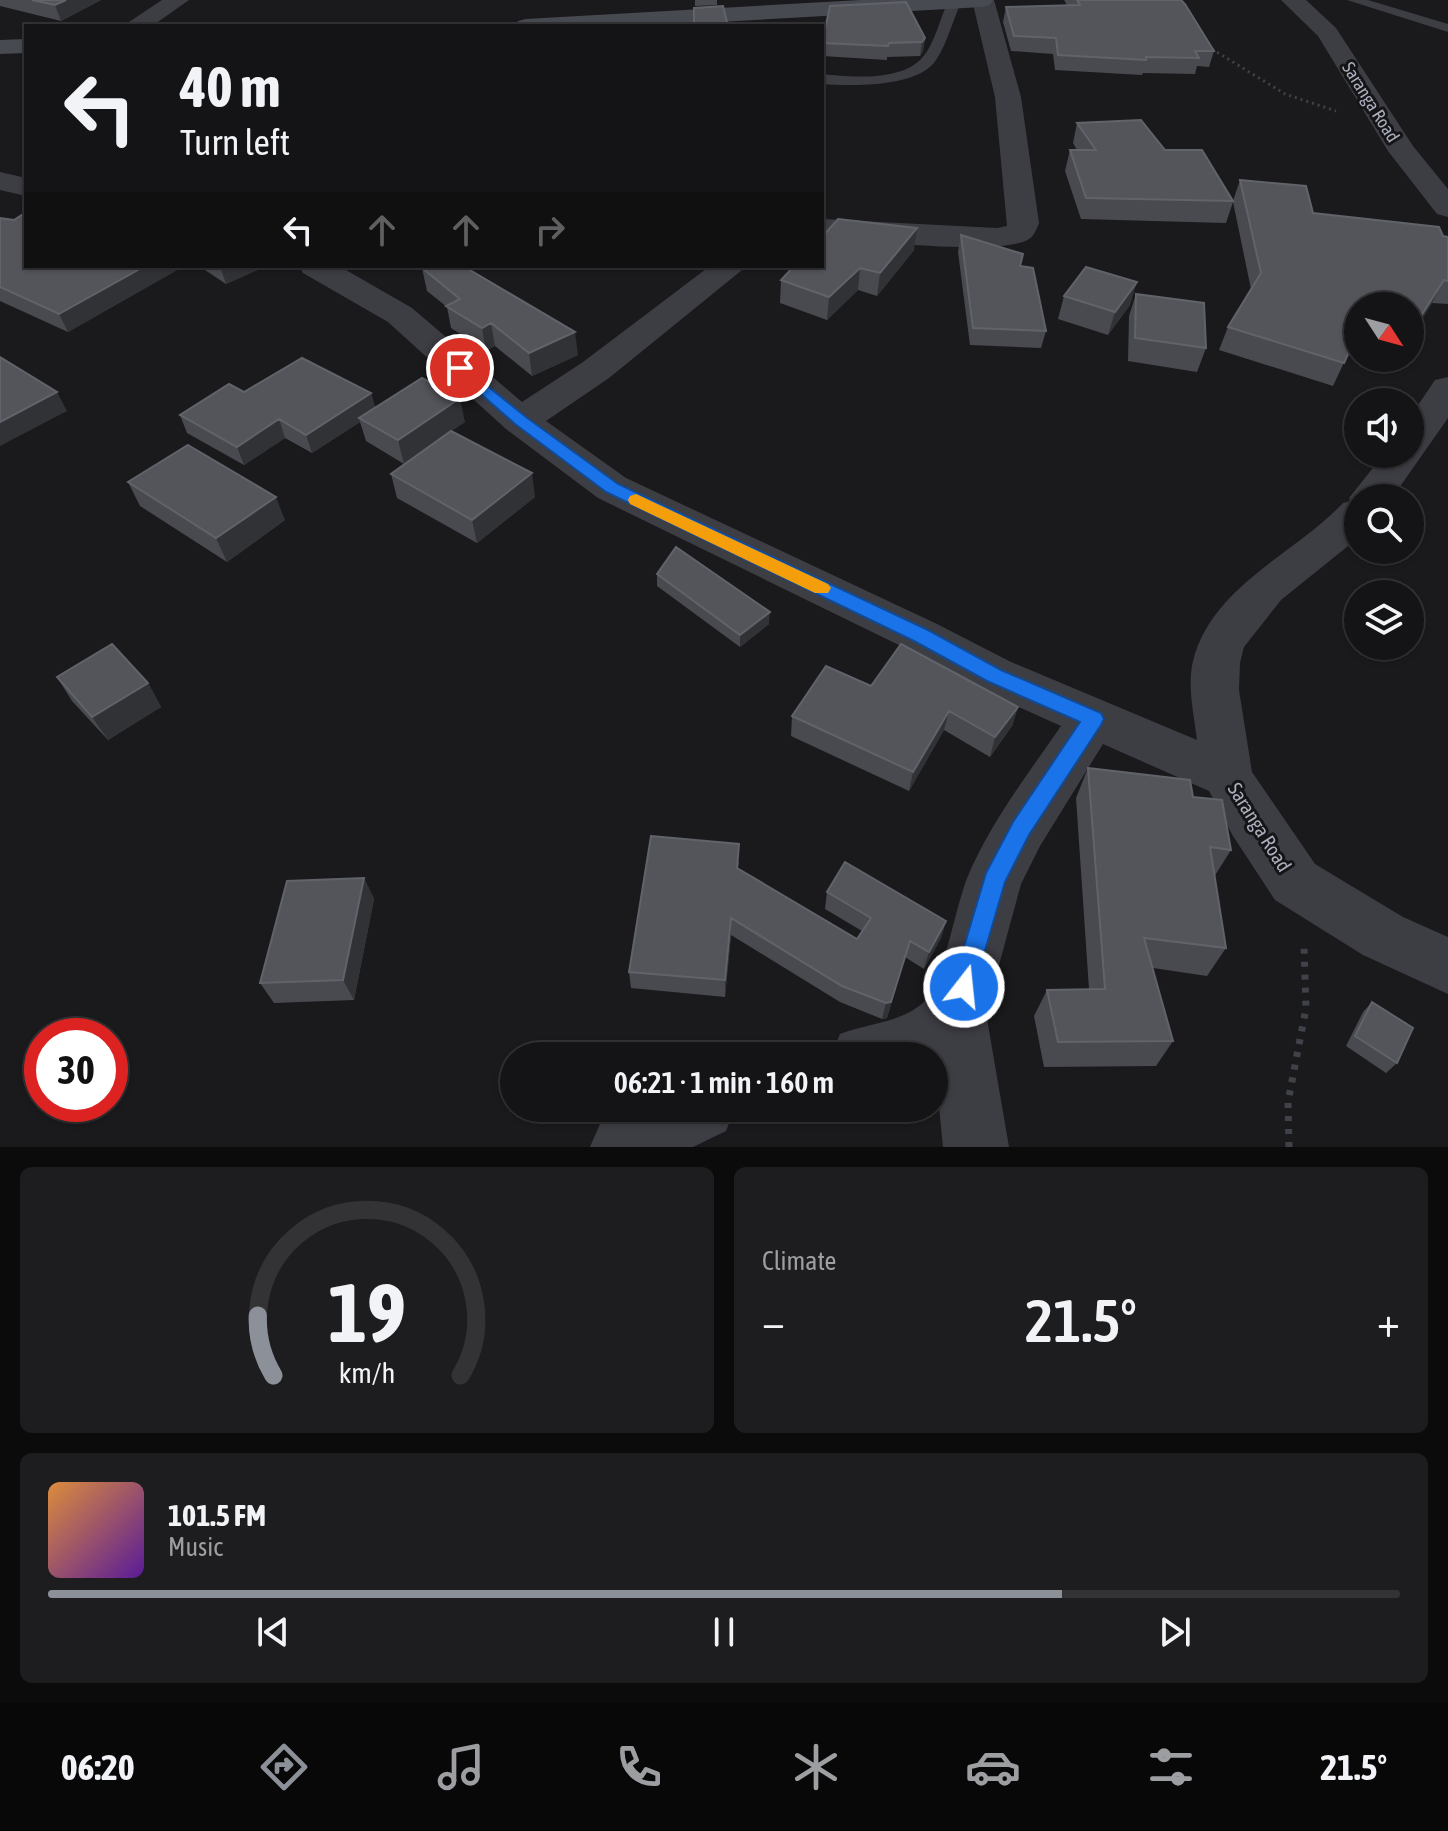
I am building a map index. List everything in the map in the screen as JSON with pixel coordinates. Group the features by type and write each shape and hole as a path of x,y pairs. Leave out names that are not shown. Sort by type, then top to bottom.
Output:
{"main road":[{"path":"594,24 697,21 973,1"},
{"path":"0,47 24,46"}],"street":[{"path":"138,24 178,0"},
{"name":"Saranga Road","path":"1292,0 1328,33 1381,119 1448,208"},
{"path":"824,228 999,238 1019,232 1024,223 1008,97 973,1"},
{"path":"0,181 24,187"},
{"path":"318,268 400,315 520,421 612,488 921,636 994,675 1227,776"},
{"path":"520,421 607,362 728,268"},
{"path":"1424,425 1448,388"},
{"path":"1381,484 1394,468"},
{"name":"Saranga Road","path":"1344,527 1265,589 1223,641 1216,663 1215,690 1227,776 1252,820 1295,882 1383,936 1448,966"},
{"path":"976,1147 956,1013 994,880 1021,829 1093,719"},
{"path":"925,1042 956,1013"},
{"path":"623,1147 674,1122"}],"lane":[{"path":"1354,0 1448,28"},
{"path":"824,79 886,77 922,67 973,1"},
{"path":"1398,13 1435,10"}],"path":[{"path":"1204,44 1248,73 1304,103 1381,119"},
{"path":"1289,1147 1289,1090 1304,1023 1307,961 1295,882"}],"building":[{"path":"32,0 66,0 55,5"},
{"path":"1077,0 1181,0 1214,51 1195,51 1199,58 1146,57 1146,60 1058,55 1056,38 1014,36 1006,7 1080,5"},
{"path":"906,2 925,38 922,42 889,43 888,46 824,43 830,6"},
{"path":"723,6 728,24 694,24 694,8"},
{"path":"1141,120 1165,150 1202,150 1233,201 1086,198 1070,150 1096,150 1077,123"},
{"path":"1240,180 1306,186 1313,213 1439,227 1443,236 1448,237 1448,281 1444,280 1424,311 1424,292 1344,292 1344,363 1228,327 1261,273"},
{"path":"24,213 24,268 141,268 59,314 0,287 0,218 14,220"},
{"path":"838,219 917,228 880,273 860,268 829,297 781,280 792,268 824,268 824,235"},
{"path":"961,235 1023,254 1020,266 1033,268 1046,331 973,328"},
{"path":"1086,267 1137,282 1115,312 1064,296"},
{"path":"422,268 466,268 575,332 529,353 491,323 482,328 446,306 460,299"},
{"path":"1136,294 1204,303 1206,348 1135,338"},
{"path":"0,357 57,392 0,422"},
{"path":"302,358 371,393 306,435 279,419 237,447 180,415 229,384 244,392"},
{"path":"422,378 460,398 398,440 359,418"},
{"path":"451,431 532,473 472,520 391,474"},
{"path":"188,445 276,497 216,538 128,482"},
{"path":"676,547 770,612 740,635 657,574"},
{"path":"112,644 148,683 92,717 57,677"},
{"path":"901,644 1018,707 995,737 949,711 913,772 792,716 826,666 871,686"},
{"path":"1088,768 1190,780 1193,797 1222,800 1231,850 1210,847 1226,948 1144,938 1173,1041 1058,1042 1047,990 1105,989"},
{"path":"651,836 739,844 737,868 857,939 871,918 827,892 845,862 946,921 929,952 910,941 891,1002 886,1003 842,986 731,918 725,980 629,972"},
{"path":"364,878 343,980 260,983 287,881"},
{"path":"1372,1002 1413,1028 1397,1063 1355,1036"}],"slow traffic":[{"path":"636,500 822,588"}],"route":[{"path":"460,368 520,421 612,488 921,636 994,675 1093,719 1021,829 994,880 964,987"}]}
